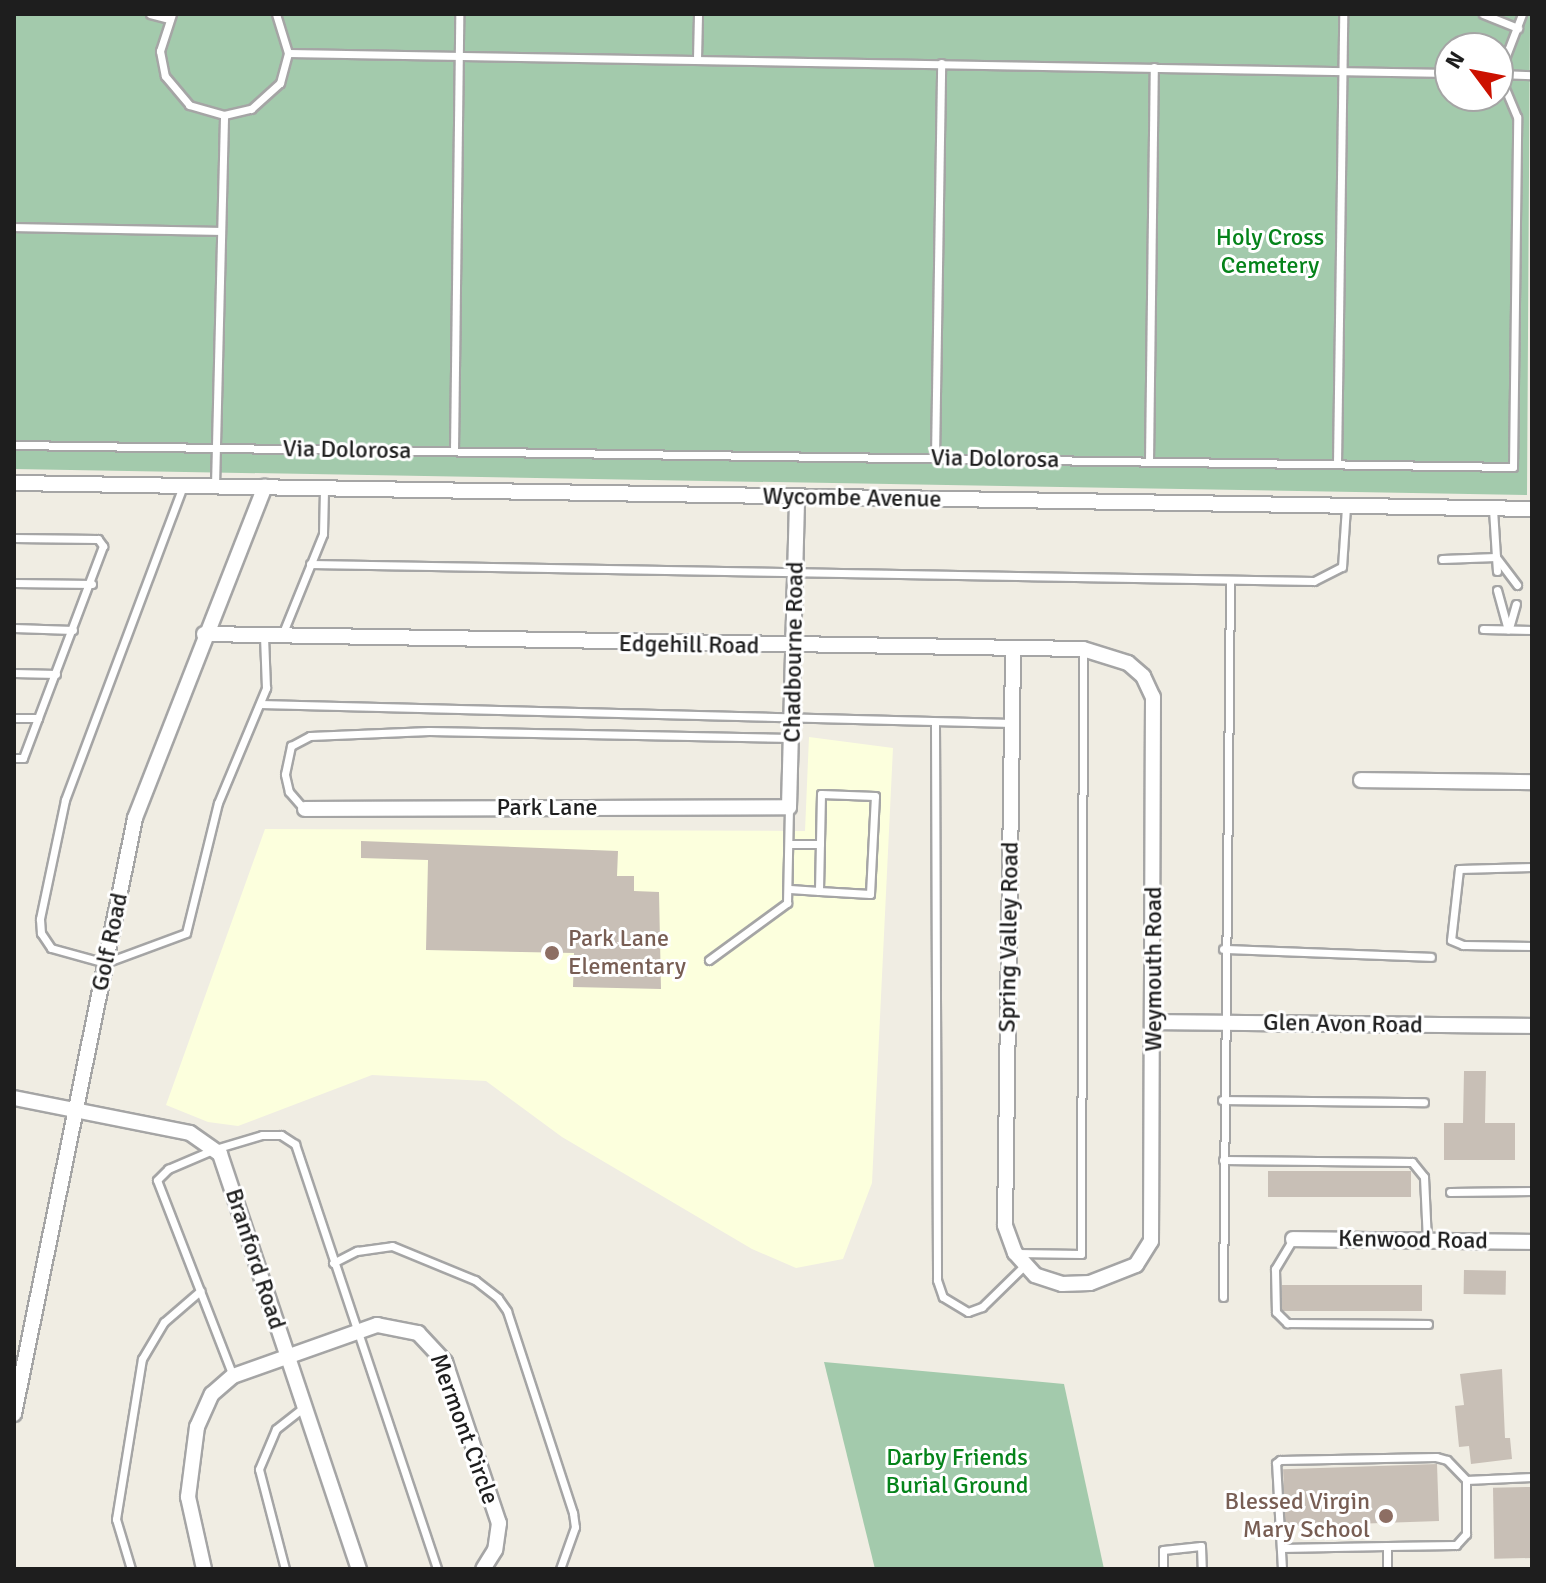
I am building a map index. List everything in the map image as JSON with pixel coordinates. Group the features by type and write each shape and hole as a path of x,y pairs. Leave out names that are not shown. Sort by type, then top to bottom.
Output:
{"street":[{"name":"Wycombe Avenue","path":"14,483 1532,509"},
{"name":"Golf Road","path":"14,1414 143,791 265,487"},
{"name":"Chadbourne Road","path":"789,807 797,497"},
{"name":"Edgehill Road","path":"204,634 793,648 1083,649 1128,663 1143,676 1153,697"},
{"name":"Spring Valley Road","path":"1013,649 1005,1225 1020,1259"},
{"name":"Weymouth Road","path":"1020,1259 1035,1275 1062,1284 1109,1280 1136,1265 1151,1241 1153,697"},
{"path":"1361,780 1532,782"},
{"name":"Park Lane","path":"305,809 789,807"},
{"name":"Glen Avon Road","path":"1154,1022 1532,1026"},
{"path":"14,1098 190,1133 215,1149"},
{"name":"Branford Road","path":"215,1149 359,1569"},
{"name":"Kenwood Road","path":"1293,1239 1532,1242"},
{"name":"Mermont Circle","path":"233,1376 377,1325 406,1329 429,1340 445,1362 499,1523 495,1550 483,1569"},
{"path":"204,1569 188,1497 197,1427 212,1394 233,1376"}],"lane":[{"path":"150,14 170,17 160,51 172,88 200,111 224,115 251,109 272,94 288,53 276,14"},
{"path":"454,451 459,14"},
{"path":"697,59 698,14"},
{"path":"1337,464 1343,14"},
{"path":"1483,14 1518,28"},
{"path":"1514,37 1522,14"},
{"path":"288,53 1434,73"},
{"path":"935,458 941,63"},
{"path":"1149,461 1154,67"},
{"name":"Via Dolorosa","path":"14,445 1513,467 1517,117 1514,110"},
{"path":"215,486 224,115"},
{"path":"14,227 220,231"},
{"path":"177,486 79,752 40,919 41,933 51,948 105,963 186,933 218,803 260,704 267,677 264,635"},
{"path":"282,635 323,534 324,488"},
{"path":"310,564 1314,581 1335,574 1344,559 1346,506"},
{"path":"1493,509 1497,571"},
{"path":"14,538 98,539 102,559 23,758 14,758"},
{"path":"1442,559 1496,557"},
{"path":"1496,557 1517,585"},
{"path":"1223,1297 1222,1100 1227,1022 1223,949 1230,580"},
{"path":"14,583 92,584"},
{"path":"1497,590 1508,630"},
{"path":"1508,630 1516,604"},
{"path":"14,628 73,630"},
{"path":"1483,629 1532,630"},
{"path":"935,724 937,1280 943,1297 968,1312 982,1307 1020,1259 1081,1254 1083,649"},
{"path":"14,673 56,674"},
{"path":"260,704 935,724 1012,723"},
{"path":"14,718 38,718"},
{"path":"305,809 289,792 285,774 291,746 310,736 429,731 792,738"},
{"path":"790,889 819,891 870,894 875,796 821,794 819,891"},
{"path":"709,960 787,903 790,889 789,807"},
{"path":"790,844 820,844"},
{"path":"1532,867 1459,869 1451,940 1463,945 1532,946"},
{"path":"1223,949 1431,957"},
{"path":"1222,1100 1424,1102"},
{"path":"233,1376 157,1180 168,1169 215,1149 262,1135 289,1139 437,1569"},
{"path":"1223,1160 1412,1162 1424,1177 1427,1241"},
{"path":"1450,1192 1532,1191"},
{"path":"1293,1239 1275,1269 1276,1312 1287,1323 1428,1324"},
{"path":"333,1263 357,1251 392,1246 475,1280 498,1298 507,1311 573,1513 575,1527 560,1569"},
{"path":"131,1569 116,1519 142,1359 164,1322 200,1291"},
{"path":"285,1569 259,1469 276,1429 304,1407"},
{"path":"1281,1548 1456,1545 1466,1534 1466,1480 1447,1460 1436,1457 1280,1460 1276,1463 1282,1569"},
{"path":"1466,1480 1532,1477"},
{"path":"1163,1569 1163,1550 1201,1546 1202,1569"},
{"path":"1387,1546 1387,1569"}],"shaded area":[{"name":"Park Lane Elementary","path":"809,737 893,748 872,1183 843,1259 796,1268 752,1249 562,1137 486,1081 372,1075 238,1126 208,1122 166,1105 265,829 805,831"}],"green space":[{"name":"Holy Cross Cemetery","path":"14,14 1530,14 1527,495 14,469"},
{"name":"Darby Friends Burial Ground","path":"824,1362 1064,1384 1104,1569 875,1569"}],"building":[{"name":"Park Lane Elementary","path":"361,841 618,851 617,876 634,876 634,891 659,892 661,989 573,987 574,953 426,950 428,860 361,858"},
{"path":"1464,1071 1486,1071 1485,1123 1515,1123 1515,1160 1444,1160 1444,1123 1463,1123"},
{"path":"1268,1171 1411,1171 1411,1197 1268,1197"},
{"path":"1464,1270 1506,1271 1506,1295 1464,1294"},
{"path":"1282,1285 1422,1285 1422,1311 1282,1311"},
{"path":"1502,1369 1505,1438 1510,1438 1512,1459 1471,1464 1469,1446 1459,1447 1455,1406 1464,1405 1460,1374"},
{"path":"1437,1464 1439,1521 1285,1526 1283,1469"},
{"path":"1531,1487 1532,1558 1494,1559 1493,1488"}],"place":[{"name":"Park Lane Elementary","path":"552,953"},
{"name":"Blessed Virgin Mary School","path":"1386,1516"}]}
